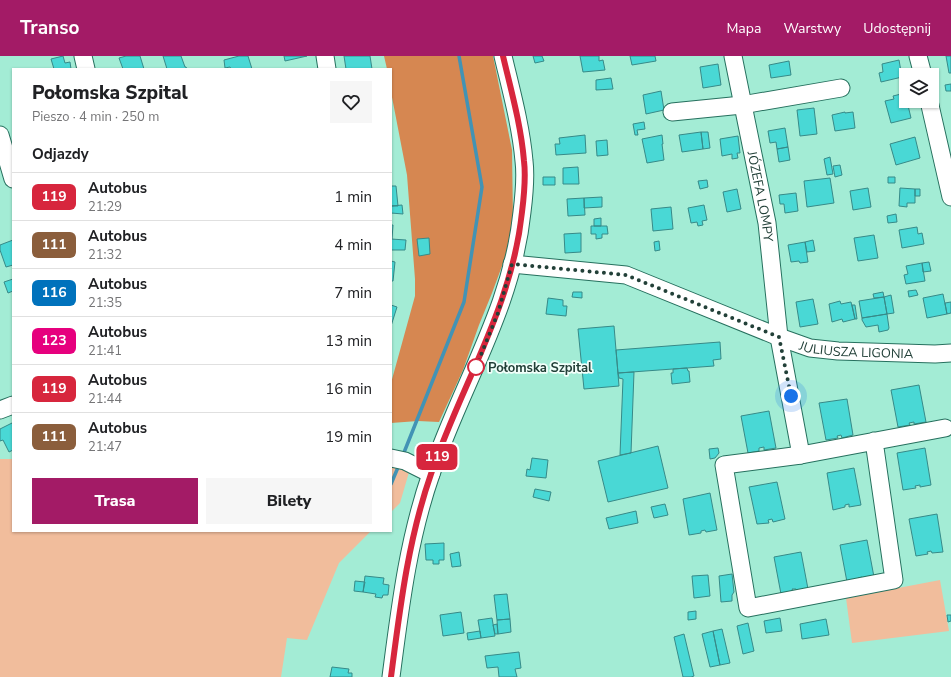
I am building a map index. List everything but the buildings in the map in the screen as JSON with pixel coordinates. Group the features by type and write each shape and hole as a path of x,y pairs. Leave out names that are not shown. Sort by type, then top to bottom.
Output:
{"street":[{"path":"83,56 86,68"},
{"path":"325,56 327,68"},
{"path":"391,677 405,571 417,517 431,474 498,313 520,235 524,198 524,161 517,117 503,56"},
{"name":"JÓZEFA LOMPY","path":"733,56 766,223 779,337 801,455"},
{"path":"918,56 921,68"},
{"path":"672,112 742,105 841,88"},
{"path":"931,108 951,197"},
{"path":"0,135 12,176"},
{"name":"JULIUSZA LIGONIA","path":"512,264 626,275 779,337 810,348 838,351 935,354 951,353"},
{"path":"0,410 12,405"},
{"path":"874,441 894,580 748,608 724,465 801,455 874,441 945,428"},
{"path":"392,458 405,461 431,474"}],"shaded area":[{"path":"384,56 493,56 512,150 513,221 505,258 463,370 439,422 418,421 392,423 392,379 415,296 415,279 407,175 392,97 392,68 387,68"},
{"path":"0,459 12,459 12,532 370,532 339,563 307,640 287,638 281,677 0,677"},
{"path":"412,462 400,503 392,511 392,467"},
{"path":"940,580 949,631 852,643 846,598"}],"waterway":[{"path":"403,455 464,302 482,187 459,56"},
{"path":"392,482 399,465"}],"bus line":[{"name":"119","path":"391,677 405,571 417,517 442,445 498,313 508,282 520,235 524,198 524,161 517,117 503,56"}],"place":[{"name":"Połomska Szpital","path":"476,367"}],"route":[{"path":"476,367 498,313 512,264 626,275 779,337 791,396"}]}
